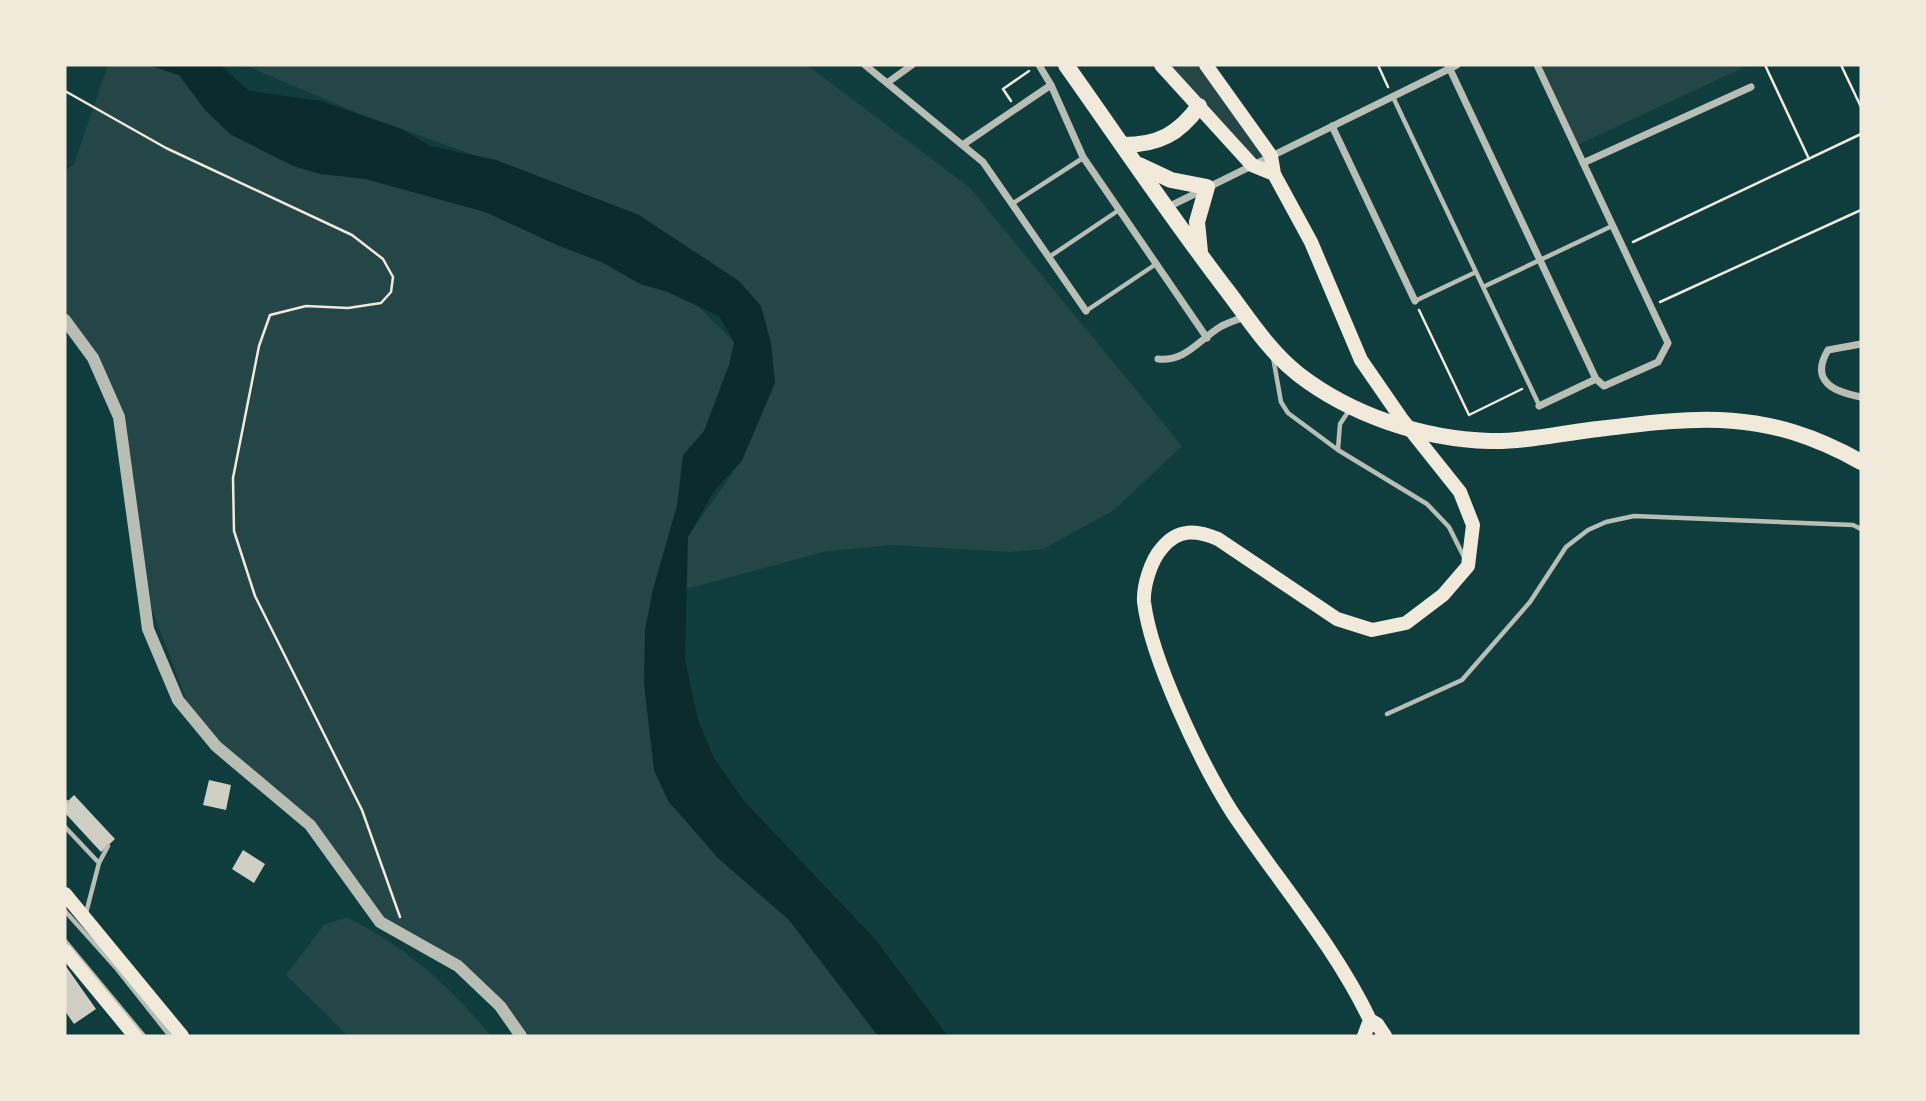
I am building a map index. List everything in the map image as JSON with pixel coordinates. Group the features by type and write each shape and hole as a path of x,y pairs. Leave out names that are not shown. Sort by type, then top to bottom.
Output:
{"highway":[{"path":"1066,65 1202,258 1271,347 1295,371 1351,408 1437,434 1492,441 1702,418 1754,422 1831,445 1861,462"},
{"path":"1123,145 1159,141 1175,133 1199,106"},
{"path":"1137,164 1171,180 1207,187 1197,222 1202,258"}],"main road":[{"path":"1161,65 1252,165 1274,174"},
{"path":"1206,65 1271,156 1274,174 1311,242 1361,360 1401,418 1460,492 1473,526 1468,566 1443,595 1406,623 1372,630 1337,620 1218,539 1199,531 1174,535 1161,548 1153,561 1144,599 1148,623 1182,717 1231,810 1343,969 1370,1020 1377,1024 1385,1036"},
{"path":"65,894 182,1036"},
{"path":"65,951 135,1036"},
{"path":"1364,1036 1370,1020"}],"street":[{"path":"866,65 983,162 1086,311"},
{"path":"887,83 912,65"},
{"path":"1166,208 1452,66 1596,379 1604,386 1658,362 1668,342 1537,65"},
{"path":"1036,67 1051,85 1083,157 1207,338"},
{"path":"964,144 1051,85"},
{"path":"1583,163 1751,87"},
{"path":"1332,126 1415,301"},
{"path":"1158,359 1171,360 1221,327 1247,316"},
{"path":"65,320 93,358 119,417 148,629 178,700 216,746 310,825 380,922 458,966 500,1006 521,1036"},
{"path":"1861,344 1828,350 1823,366 1825,380 1834,392 1861,397"},
{"path":"1539,406 1596,379"}],"lane":[{"path":"1393,96 1539,406"},
{"path":"1012,204 1083,157"},
{"path":"1049,257 1120,210"},
{"path":"1483,287 1613,226"},
{"path":"1086,311 1157,263"},
{"path":"1415,301 1476,272"},
{"path":"1271,347 1281,402 1288,412 1338,450 1427,504 1442,517 1468,566"},
{"path":"1338,450 1340,424 1351,408"},
{"path":"1387,714 1462,680 1530,602 1566,547 1588,530 1606,522 1634,516 1853,525 1861,529"},
{"path":"65,827 99,863"},
{"path":"85,917 99,863 108,846"},
{"path":"65,911 117,969 170,1036"},
{"path":"65,941 144,1036"}],"path":[{"path":"1378,65 1393,96"},
{"path":"1765,65 1809,159"},
{"path":"1841,65 1861,107"},
{"path":"1016,109 1003,89 1036,67"},
{"path":"65,90 166,148 352,235 383,259 393,277 391,292 381,303 348,308 306,306 270,315 259,346 233,478 234,531 255,596 362,810 393,890 405,937"},
{"path":"1623,247 1861,134"},
{"path":"1651,306 1861,210"},
{"path":"1415,301 1469,415 1529,385"}],"shaded area":[{"path":"108,65 148,65 179,75 697,305 734,342 731,416 670,528 655,753 912,1036 521,1036 460,968 380,922 321,841 193,717 141,581 123,445 93,358 65,331 65,171 74,164"},
{"path":"149,65 220,65 249,91 321,101 401,129 430,146 496,160 639,215 739,281 761,306 771,343 775,383 742,460 714,491 688,537 685,659 698,720 714,758 744,801 875,939 948,1036 878,1036 789,920 718,858 668,801 654,770 644,684 645,630 653,589 677,506 683,455 704,431 729,365 734,342 719,316 668,292 640,284 602,262 559,246 485,212 365,179 320,174 293,166 230,134 205,110 179,75"},
{"path":"244,65 807,65 970,188 1182,446 1114,510 1043,549 1010,552 892,545 827,551 671,593 688,536 742,460 775,383 639,215 358,113"},
{"path":"1161,65 1206,65 1271,156 1252,165"},
{"path":"1537,65 1749,65 1575,146"},
{"path":"347,917 408,955 442,983 491,1036 348,1036 286,975 324,925"}],"building":[{"path":"209,780 231,785 226,810 203,805"},
{"path":"74,795 115,839 101,852 65,813 65,804"},
{"path":"243,850 265,864 254,883 232,869"},
{"path":"65,965 96,1009 74,1024 65,1011"}]}
